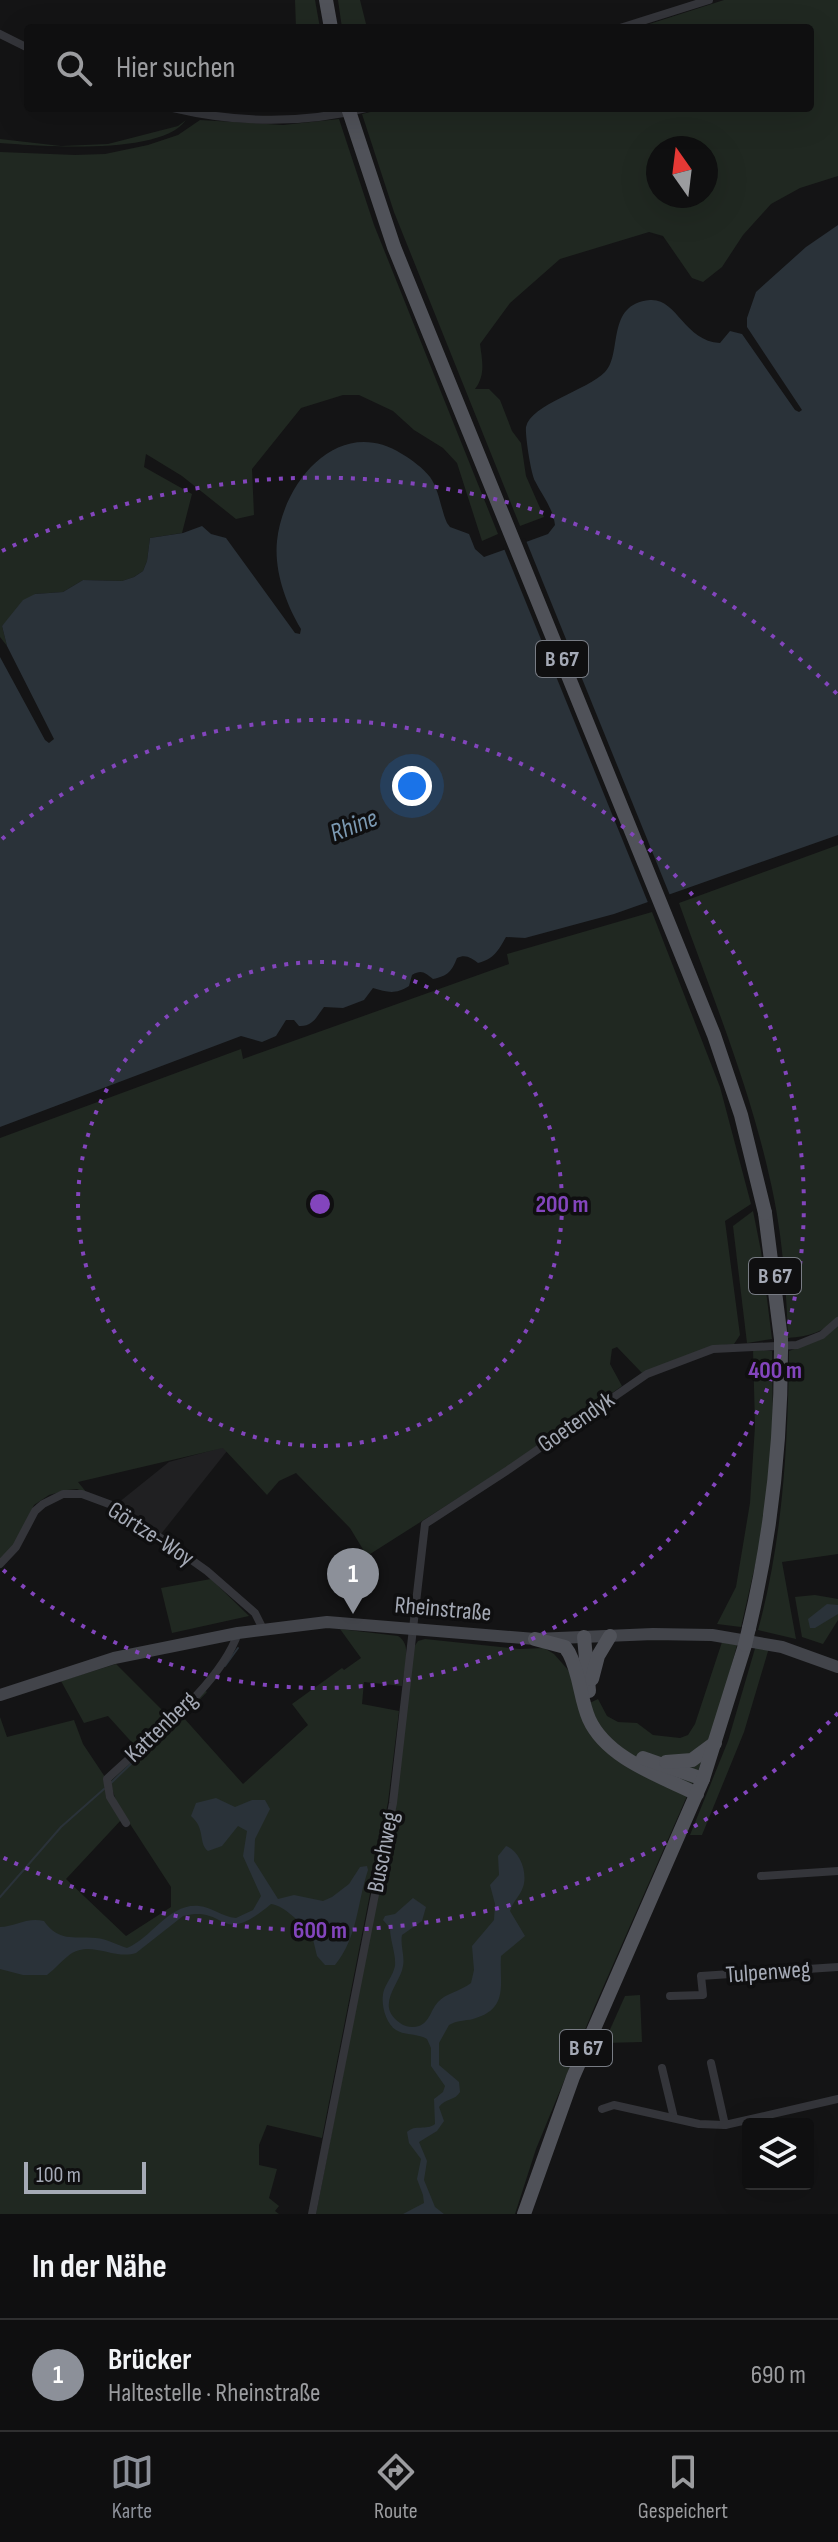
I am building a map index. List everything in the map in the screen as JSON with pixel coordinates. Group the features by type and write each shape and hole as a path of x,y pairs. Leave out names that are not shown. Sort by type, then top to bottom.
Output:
{"main road":[{"path":"326,0 330,24"},
{"name":"B 67","path":"349,112 394,247 709,1022 741,1115 765,1213 778,1300 780,1426 775,1487 767,1547 745,1645 703,1779 573,2077 524,2214"},
{"name":"Rheinstraße","path":"0,1695 114,1658 238,1633 327,1622 535,1639 653,1634 740,1638 804,1652 838,1667"},
{"path":"585,1689 610,1636"},
{"path":"584,1637 580,1650 590,1720 608,1745 628,1759 697,1794"},
{"path":"535,1639 565,1647 600,1728 610,1740 624,1751 703,1779"},
{"path":"653,1762 692,1760 716,1743"}],"street":[{"path":"633,24 709,0"},
{"path":"0,34 24,46"},
{"path":"193,112 264,120 344,112"},
{"name":"Goetendyk","path":"413,1629 425,1524 647,1374 713,1349 797,1345 822,1335 838,1321"},
{"name":"Görtze-Woy","path":"0,1564 16,1547 35,1511 43,1504 63,1494 82,1494 117,1507 207,1571 255,1613 263,1629"},
{"name":"Buschweg","path":"312,2214 393,1803 413,1629"},
{"name":"Kattenberg","path":"126,1823 110,1797 107,1779 203,1687 229,1655 238,1633"},
{"path":"761,1876 838,1871"},
{"name":"Tulpenweg","path":"670,1996 703,1995 701,1976 838,1967"},
{"path":"711,2063 725,2125"},
{"path":"662,2068 674,2118"},
{"path":"602,2109 614,2105 699,2124 725,2125 838,2099"}],"shaded area":[{"path":"295,0 315,0 319,24 296,24"},
{"path":"338,0 360,0 366,24 341,24"},
{"path":"724,0 838,0 838,176 800,188 771,204 743,235 722,267 703,282 692,278 663,236 649,232 560,259 510,303 480,344 482,373 475,389 489,389 500,400 512,431 521,443 526,476 544,517 520,526 394,212 362,114 814,112 814,24 649,24"},
{"path":"339,119 374,225 498,534 482,541 457,463 443,448 414,430 393,411 359,395 343,395 301,408 252,469 254,515 236,519 182,476 146,454 144,467 192,494 182,533 150,538 143,571 134,577 122,581 83,580 63,592 35,594 2,626 7,646 0,637 0,152 105,154 178,135 200,120 283,125"},
{"path":"186,120 172,131 127,144 70,147 0,143 0,139 61,146 108,144 178,126"},
{"path":"838,845 838,1317 815,1333 788,1338 780,1236 760,1140 728,1038 679,903"},
{"path":"652,912 720,1087 751,1204 725,1221 740,1335 734,1344 712,1346 642,1373 617,1347 612,1349 610,1364 622,1386 507,1467 367,1556 350,1528 296,1473 279,1481 267,1495 223,1448 78,1482 87,1493 77,1489 49,1495 34,1505 14,1545 0,1560 0,1138 241,1049 243,1059 509,964 507,954"},
{"path":"753,1211 772,1339 747,1343 733,1226"},
{"path":"838,1325 838,1554 782,1562 796,1639 758,1630 779,1526 789,1351 824,1338"},
{"path":"753,1349 772,1351 773,1426 759,1548 741,1627 717,1624 736,1587 750,1503 755,1426"},
{"path":"224,1447 227,1451 161,1534 118,1503 169,1462"},
{"path":"211,1579 249,1616 172,1633 161,1588"},
{"path":"815,1595 838,1599 838,1620 823,1644 802,1637 795,1597"},
{"path":"340,1629 398,1636 405,1645 406,1658 402,1686 364,1682 362,1704 399,1711 388,1802 322,2138 267,2125 259,2145 259,2165 277,2169 269,2198 279,2206 275,2211 279,2214 0,2214 0,1717 7,1737 74,1720 83,1744 105,1777 122,1819 66,1879 126,1936 171,1907 171,1887 117,1804 110,1782 204,1690 207,1692 183,1717 243,1784 308,1725 292,1704 361,1658"},
{"path":"425,1639 520,1649 544,1648 569,1671 581,1707 598,1699 607,1716 618,1722 637,1723 653,1735 680,1738 688,1735 695,1724 722,1642 737,1645 718,1715 698,1771 594,2008 536,2149 515,2214 316,2214 376,1902 414,1647 418,1641"},
{"path":"756,1645 769,1648 744,1732 702,1835 690,1835 728,1741"},
{"path":"116,1664 169,1717 137,1748 108,1716 84,1723 61,1681"},
{"path":"640,1995 642,2042 604,2043 625,1996"}],"water":[{"name":"Rhine","path":"838,225 838,835 614,914 525,938 506,937 495,954 478,963 468,957 457,958 449,972 442,976 433,979 423,972 415,973 409,986 404,989 391,992 373,988 364,1000 343,1008 324,1007 308,1025 299,1026 294,1020 286,1020 276,1036 262,1042 241,1036 0,1127 0,657 45,740 49,743 54,739 7,646 2,626 23,600 35,594 63,592 83,580 122,581 134,577 143,571 150,538 183,533 202,526 211,534 226,538 295,633 300,634 301,629 290,609 277,564 277,541 282,519 290,497 318,460 336,448 357,442 379,444 421,467 433,482 447,523 469,534 475,549 484,557 548,534 555,525 554,519 533,477 526,427 538,411 605,372 610,364 621,320 627,310 636,304 659,301 689,328 708,340 720,343 730,331 742,334 795,410 802,410 747,327 747,318 756,292 806,247"},
{"path":"827,1604 838,1605 838,1614 810,1628 808,1619"},
{"path":"216,1798 235,1807 252,1800 265,1800 270,1809 255,1839 254,1861 278,1899 294,1895 323,1901 349,1884 360,1867 367,1866 353,1931 335,1965 325,1965 317,1956 311,1931 287,1911 271,1904 241,1923 232,1924 208,1915 183,1916 136,1953 128,1955 80,1950 69,1955 47,1975 23,1975 0,1969 0,1927 32,1920 44,1921 61,1935 100,1939 127,1948 170,1915 188,1907 204,1907 236,1918 253,1910 261,1896 243,1856 247,1831 238,1826 222,1846 208,1851 199,1826 191,1816 196,1803"},
{"path":"506,1846 519,1857 524,1869 523,1887 510,1911 525,1936 501,1956 500,1994 493,2009 485,2015 449,2025 439,2043 439,2065 459,2082 460,2092 439,2107 444,2121 437,2131 419,2142 427,2161 424,2180 435,2207 444,2214 403,2214 424,2203 417,2179 421,2159 409,2143 407,2132 435,2124 434,2099 445,2086 431,2066 431,2048 427,2039 396,2030 386,2017 383,1995 395,1961 390,1928 383,1920 413,1898 426,1907 422,1921 402,1935 403,1966 389,2002 389,2009 400,2023 409,2027 419,2026 426,2022 441,1999 471,1983 474,1970 472,1946 494,1920 495,1904 490,1885 499,1875 498,1856"}],"pier":[{"path":"525,538 671,898 649,905 503,546"}],"waterway":[{"path":"225,1666 238,1648"},
{"path":"111,1783 158,1738"},
{"path":"0,1897 61,1827 104,1789"}],"place":[{"name":"Brücker","path":"353,1614"}]}
